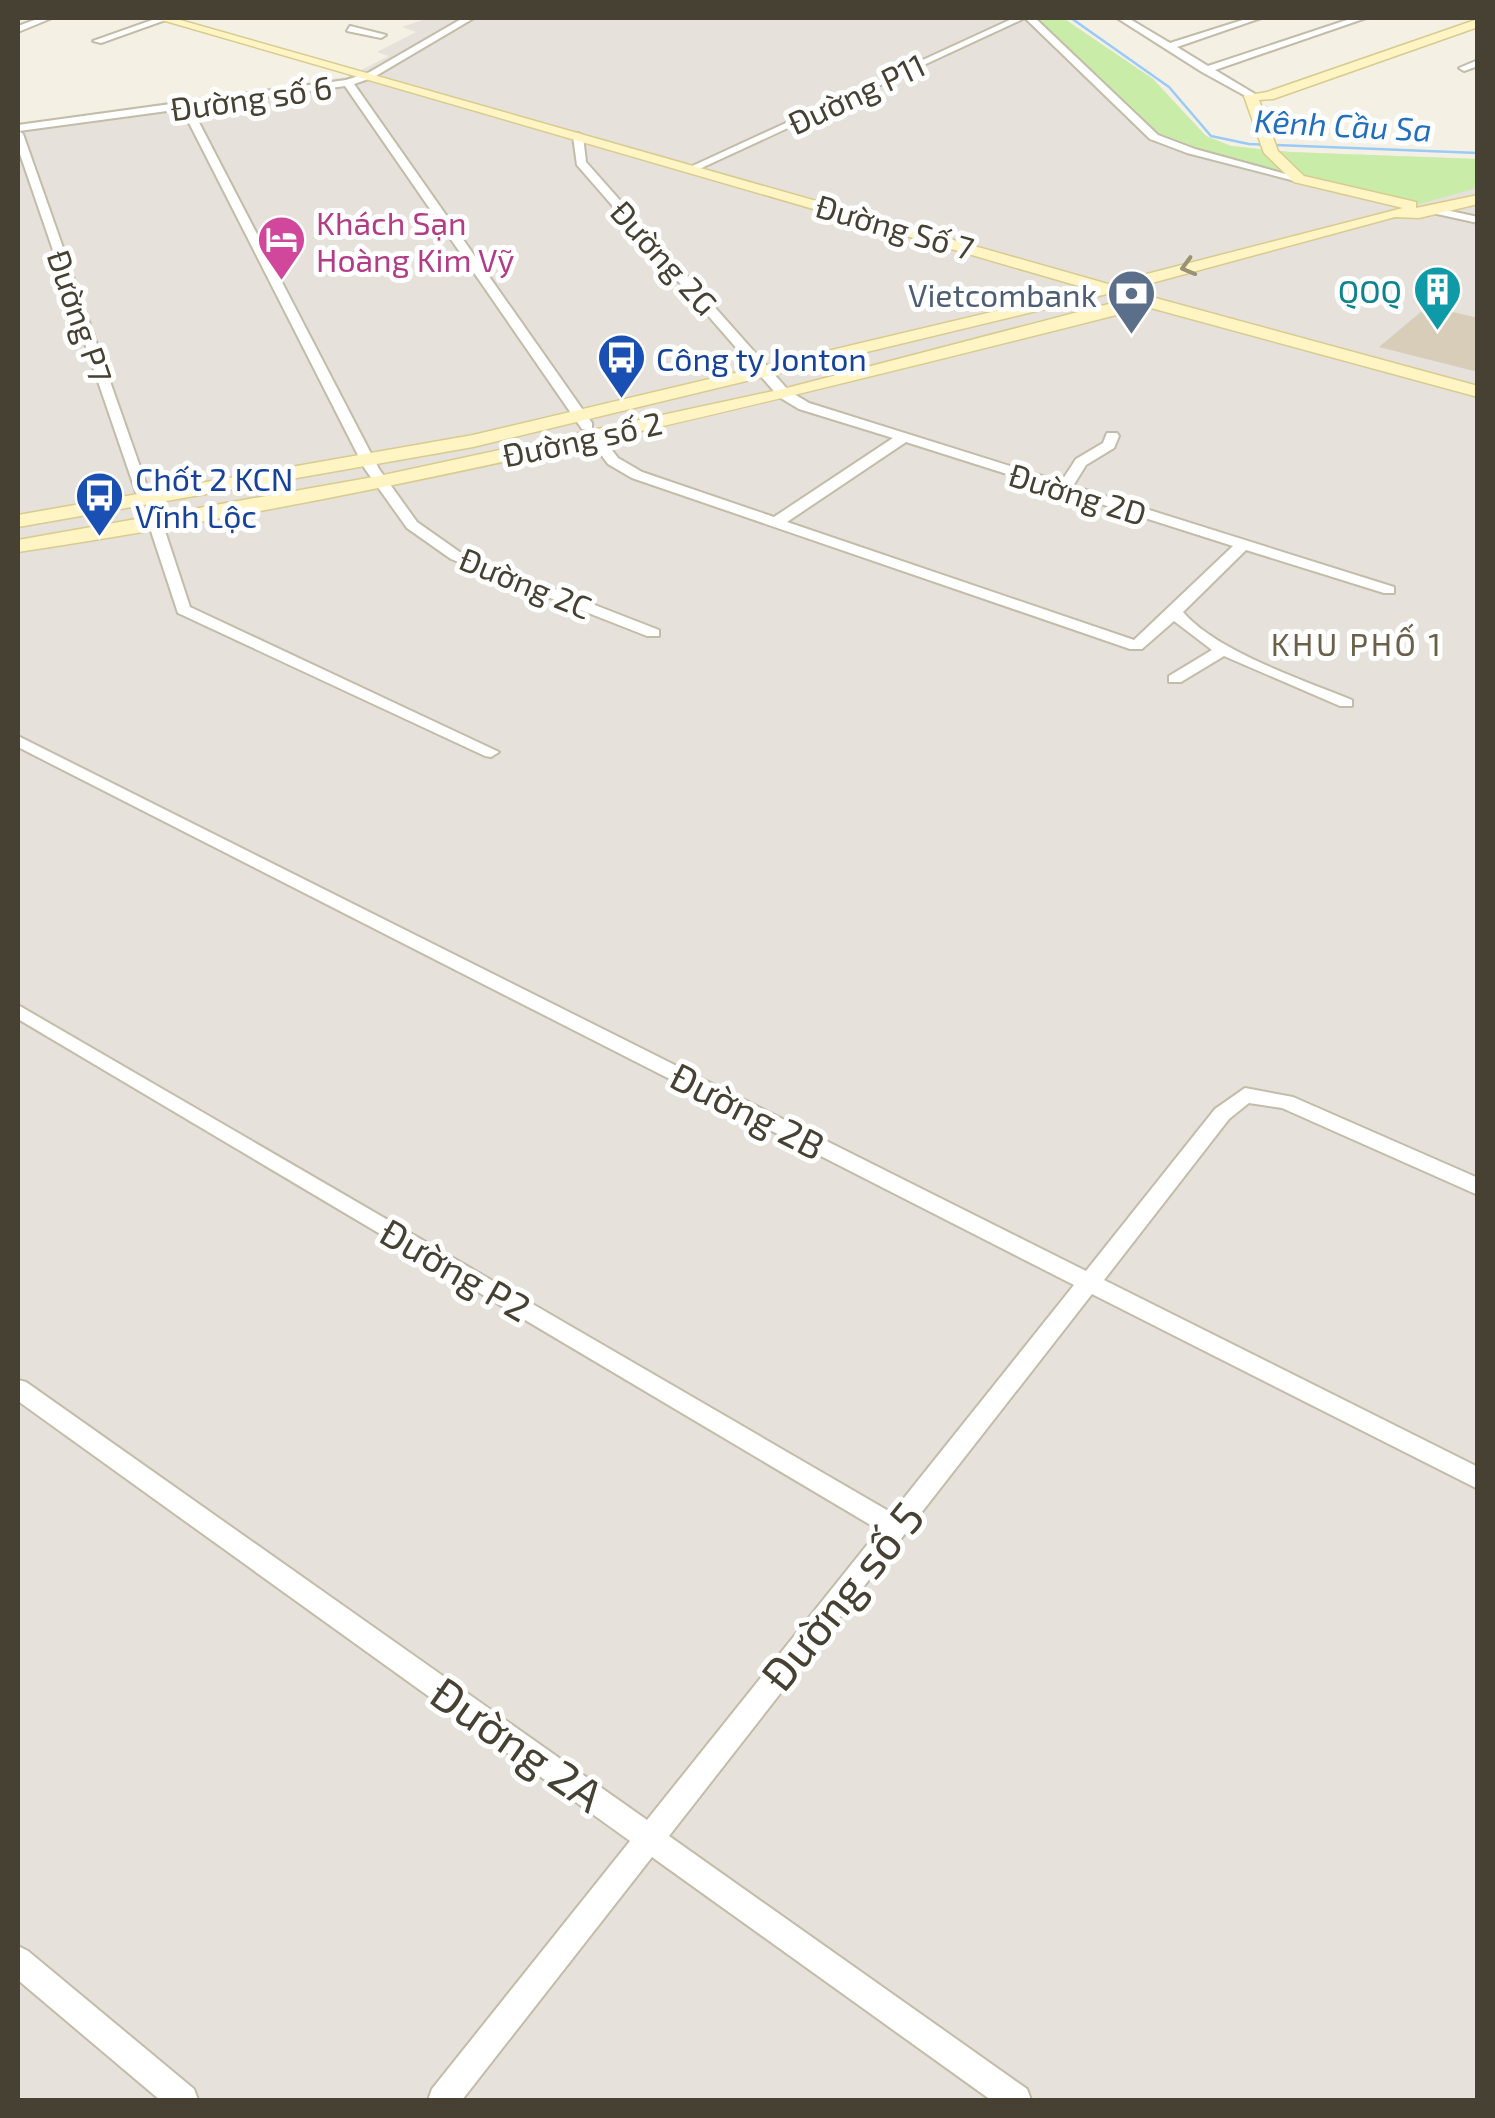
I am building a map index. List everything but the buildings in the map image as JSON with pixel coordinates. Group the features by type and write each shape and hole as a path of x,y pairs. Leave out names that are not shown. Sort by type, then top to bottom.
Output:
{"main road":[{"name":"Đường Số 7","path":"164,18 371,74 1138,299 1478,392"},
{"path":"1251,96 1468,18"},
{"path":"1251,96 1268,96 1478,23"},
{"path":"1251,96 1275,158 1300,179 1425,211"},
{"name":"Đường số 2","path":"775,383 1395,212 1425,211 1478,198"},
{"name":"Đường số 2","path":"18,533 373,470 775,383 1094,303 1138,299 1416,220 1425,211"},
{"name":"Đường số 2","path":"1094,303 1109,289"},
{"name":"Đường số 2","path":"587,426 1122,308 1138,299"},
{"name":"Đường số 2","path":"18,521 144,498 373,470"},
{"name":"Đường số 2","path":"18,546 155,522 373,470"}],"street":[{"path":"18,29 47,18"},
{"path":"98,41 164,18"},
{"name":"Đường số 6","path":"18,131 348,83 469,18"},
{"name":"Đường P11","path":"693,168 1020,18"},
{"path":"1030,18 1154,136 1169,145 1300,179"},
{"path":"1122,18 1251,96"},
{"path":"1168,47 1257,18"},
{"path":"1205,70 1360,18"},
{"path":"1134,25 1146,21"},
{"path":"350,29 381,35"},
{"path":"1464,68 1478,63"},
{"path":"348,83 613,462 636,476 1136,646 1242,544"},
{"name":"Đường 2C","path":"185,106 373,470 412,525 456,556 653,633"},
{"name":"Đường P7","path":"18,131 144,498"},
{"name":"Đường 2G","path":"578,136 581,162 775,383"},
{"path":"1236,162 1275,158"},
{"path":"1260,169 1275,158"},
{"path":"1425,211 1478,220"},
{"name":"Đường 2D","path":"775,383 804,406 1389,590"},
{"path":"1065,488 1081,462 1109,445 1112,436"},
{"path":"776,523 904,438"},
{"path":"155,522 183,610 491,752"},
{"path":"1175,612 1181,623 1240,658 1346,703"},
{"path":"1175,679 1226,648"},
{"name":"Đường 2B","path":"18,741 1478,1479"},
{"name":"Đường P2","path":"18,1011 895,1527"},
{"name":"Đường số 5","path":"443,2100 1211,1126 1245,1095 1286,1102 1478,1187"},
{"name":"Đường 2A","path":"18,1389 1016,2100"},
{"path":"18,1961 183,2100"}],"shaded area":[{"path":"428,18 1063,18 1153,79 1206,136 1231,146 1477,159 1477,2100 18,2100 18,123 347,77 389,56 377,52 416,32 402,27"}],"green space":[{"path":"1035,18 1063,18 1153,79 1206,136 1231,146 1477,159 1477,188 1416,205 1179,146 1161,137"}],"waterway":[{"name":"Kênh Cầu Sa","path":"1071,18 1169,87 1211,136 1249,144 1478,153"}],"place":[{"name":"Khách Sạn Hoàng Kim Vỹ","path":"281,282"},
{"name":"QOQ","path":"1437,332"},
{"name":"Vietcombank","path":"1132,336"},
{"name":"Công ty Jonton","path":"621,400"},
{"name":"Chốt 2 KCN Vĩnh Lộc","path":"100,538"}],"district":[{"name":"KHU PHỐ 1","path":"1357,643"}]}
